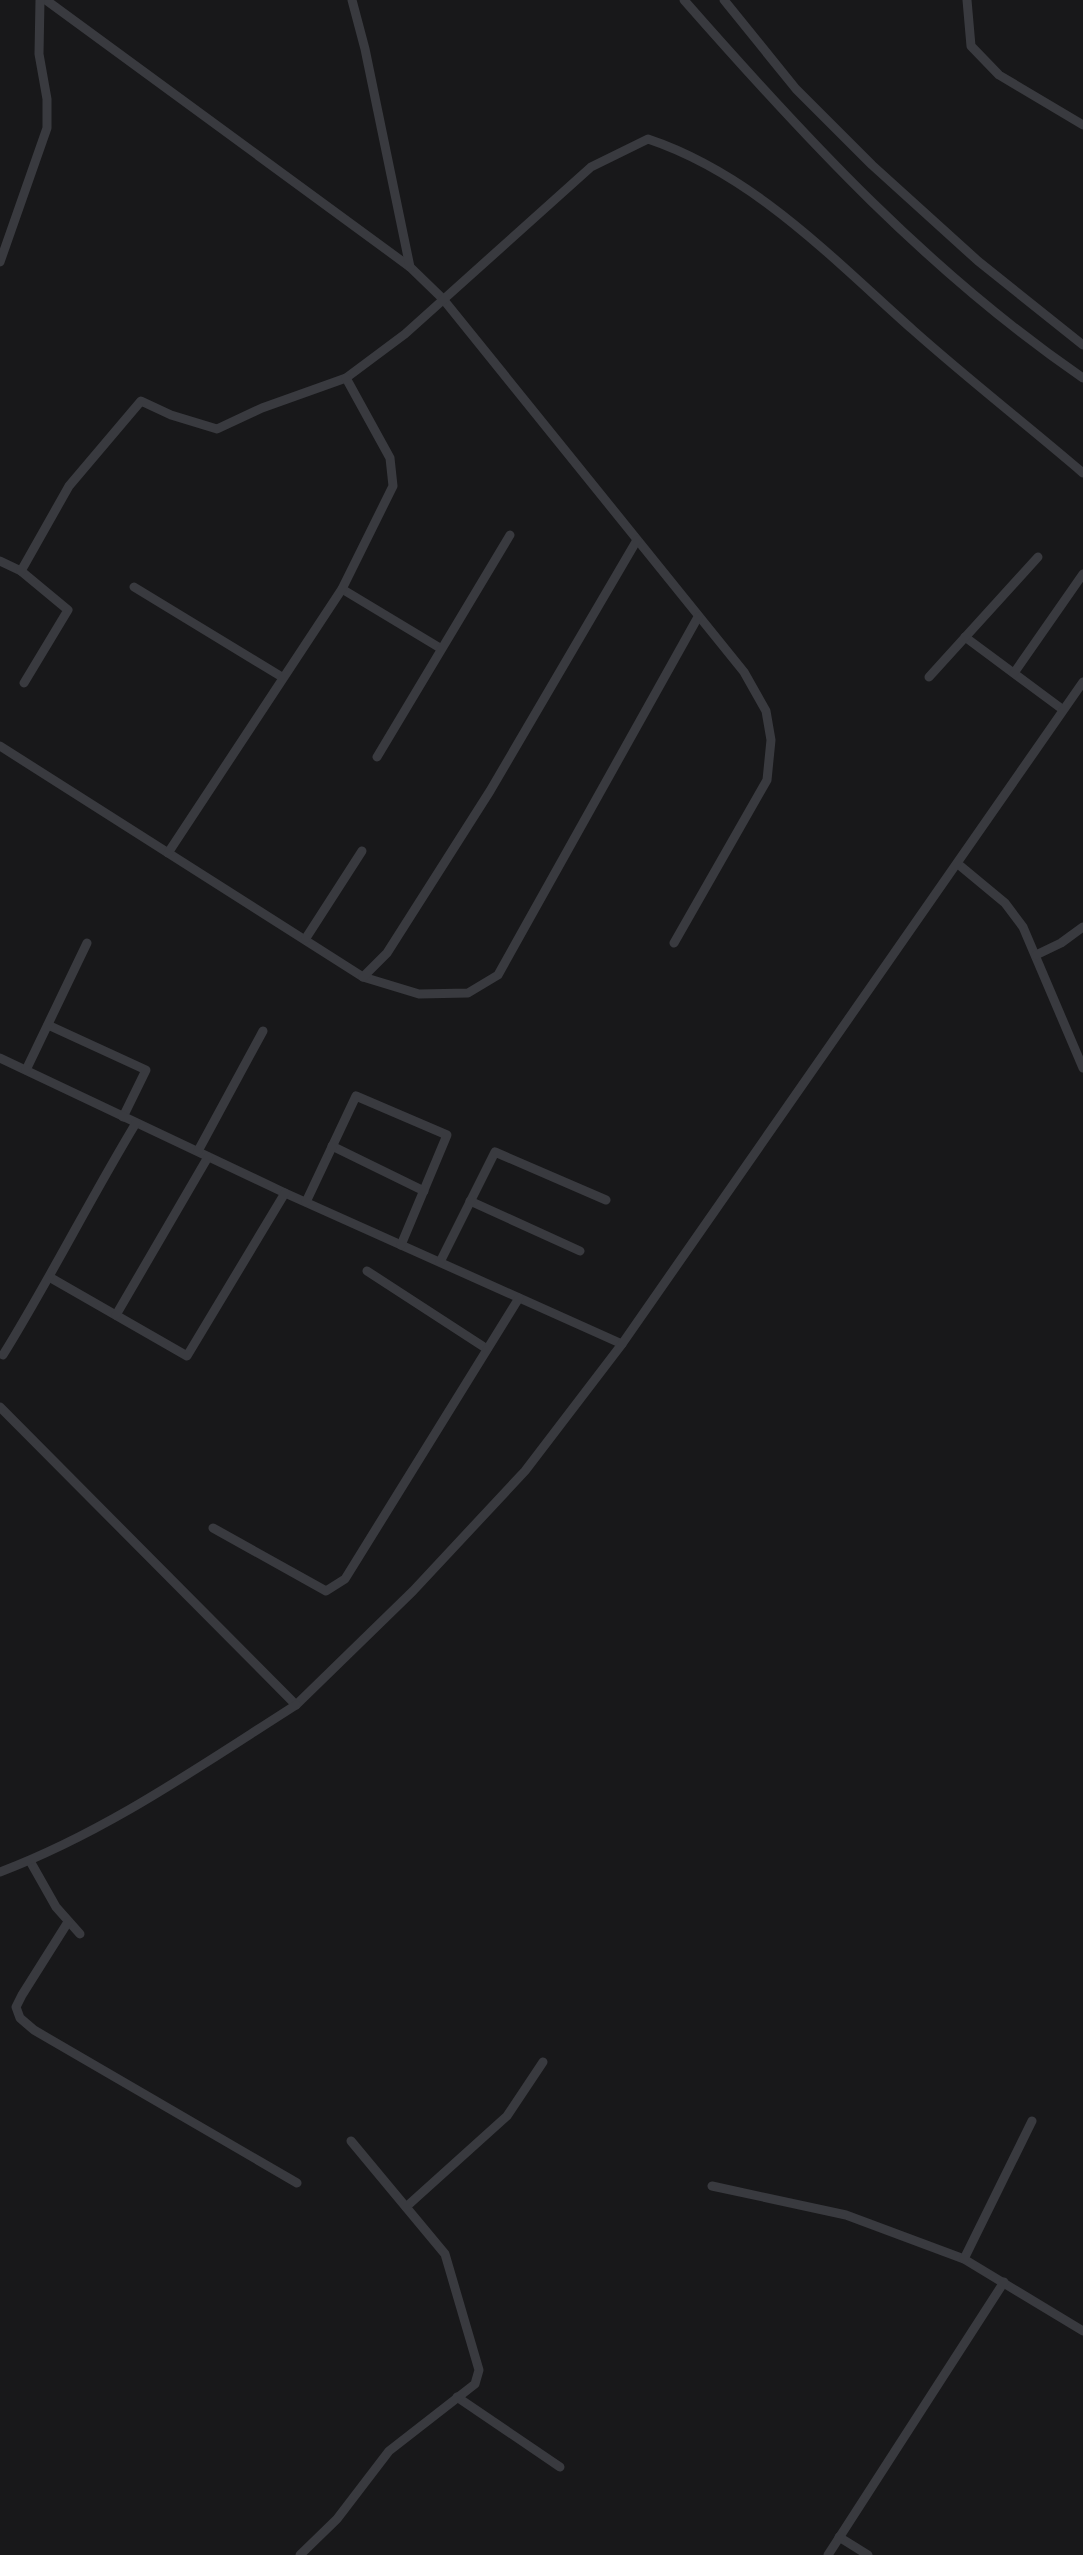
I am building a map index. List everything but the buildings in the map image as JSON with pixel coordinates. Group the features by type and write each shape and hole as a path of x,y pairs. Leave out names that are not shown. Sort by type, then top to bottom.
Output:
{"lane":[{"path":"0,262 47,128 40,54 43,0"},
{"path":"43,0 410,267 443,299 744,672 766,711 771,740 767,780 674,943"},
{"path":"352,0 410,267"},
{"path":"684,0 850,183 952,278 1025,338 1083,378"},
{"path":"724,0 796,89 872,165 978,261 1083,345"},
{"path":"967,0 971,46 999,75 1083,126"},
{"path":"20,570 70,486 141,401 217,429 346,378 405,334 590,168 648,139 682,151 796,222 916,332 1083,473"},
{"path":"168,853 342,589 393,486 390,458 346,378"},
{"path":"377,757 510,535"},
{"path":"363,977 387,953 490,791 637,540"},
{"path":"929,677 1038,557"},
{"path":"0,562 20,570 68,610 24,683"},
{"path":"1014,673 1083,574"},
{"path":"134,587 282,677"},
{"path":"342,589 440,648"},
{"path":"0,746 363,977 419,994 468,993 498,974 698,617"},
{"path":"965,637 1062,709"},
{"path":"0,1872 130,1810 296,1705 412,1592 525,1471 622,1344 1083,682"},
{"path":"306,938 362,851"},
{"path":"958,864 1005,903 1023,928 1083,1068"},
{"path":"1036,955 1062,943 1083,926"},
{"path":"26,1070 87,944"},
{"path":"48,1025 146,1070 123,1117"},
{"path":"198,1152 262,1030"},
{"path":"0,1058 622,1344"},
{"path":"306,1202 356,1096 448,1135 401,1245"},
{"path":"3,1355 136,1123"},
{"path":"332,1146 424,1191"},
{"path":"440,1262 494,1152 606,1200"},
{"path":"116,1314 208,1156"},
{"path":"50,1278 187,1356 285,1192"},
{"path":"470,1201 580,1252"},
{"path":"367,1272 488,1350"},
{"path":"213,1528 326,1591 345,1579 519,1298"},
{"path":"0,1407 296,1705"},
{"path":"30,1861 68,1922 80,1934"},
{"path":"68,1922 16,2007 20,2018 34,2030 298,2182"},
{"path":"406,2207 507,2116 544,2062"},
{"path":"964,2259 1032,2121"},
{"path":"300,2555 337,2519 389,2451 475,2384 480,2370 445,2254 351,2141"},
{"path":"712,2186 846,2215 964,2259 1083,2332"},
{"path":"828,2555 1004,2282"},
{"path":"457,2397 560,2467"},
{"path":"839,2537 868,2555"}]}
